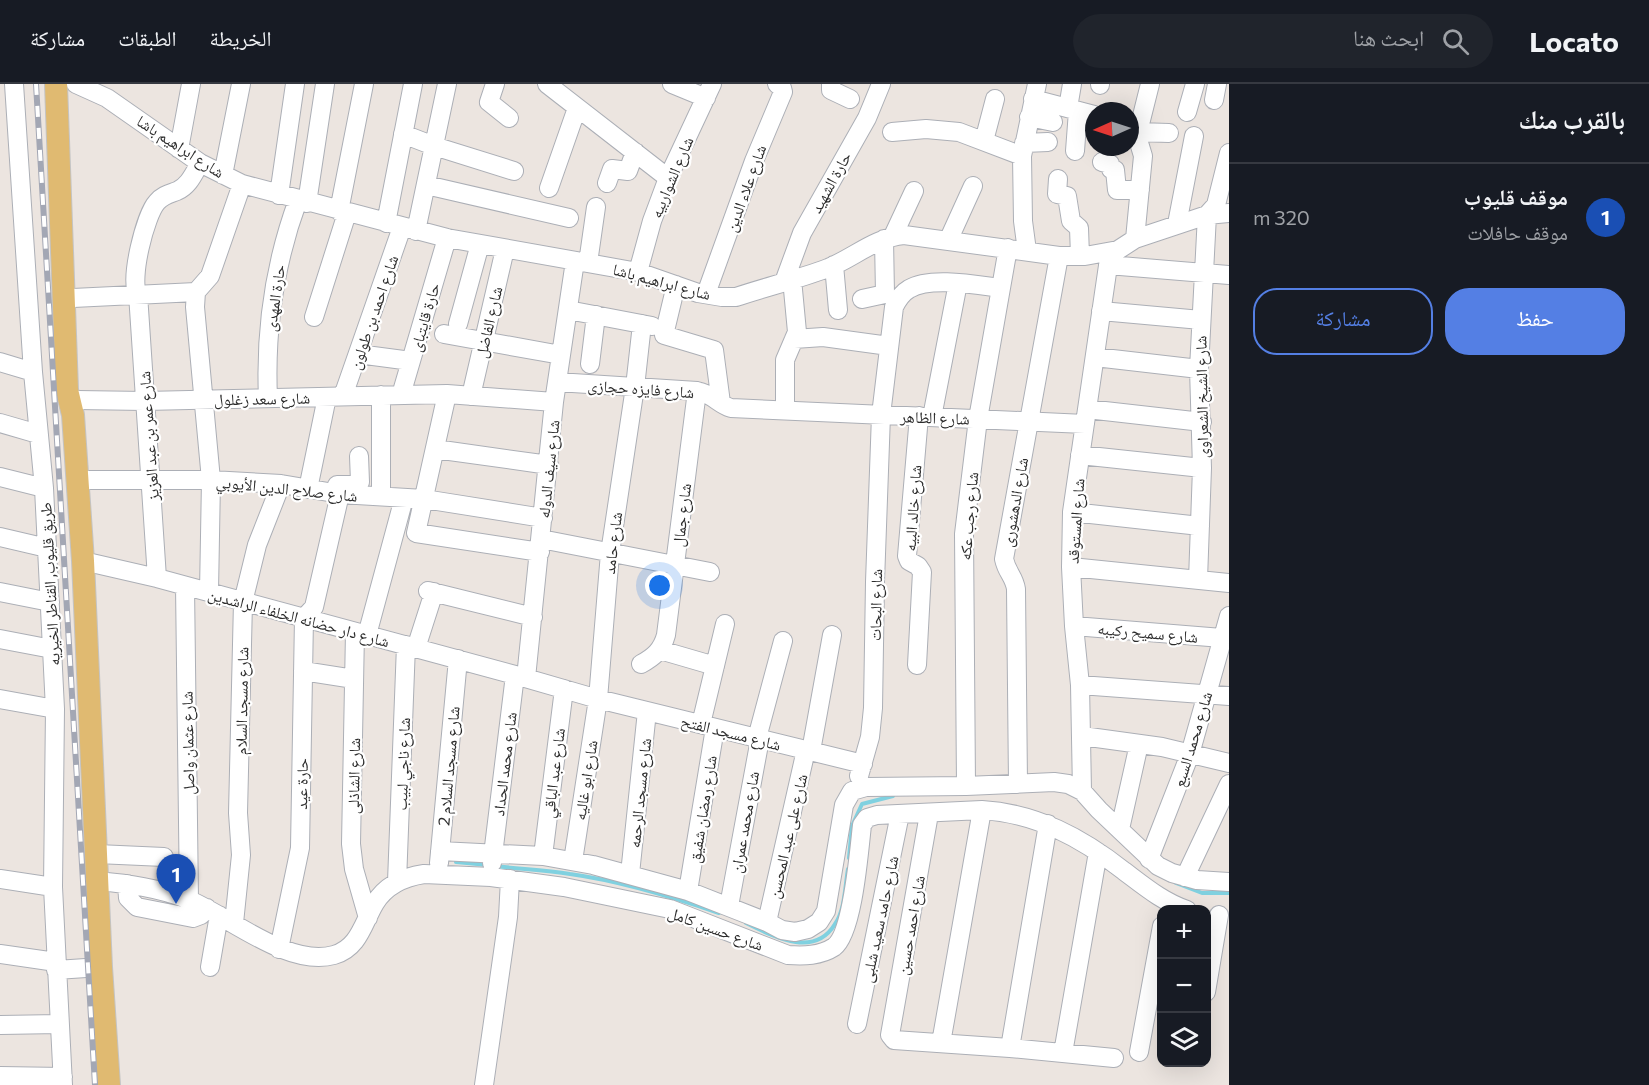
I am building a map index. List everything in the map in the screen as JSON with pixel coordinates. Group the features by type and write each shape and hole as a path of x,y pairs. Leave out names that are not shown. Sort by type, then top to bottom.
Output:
{"main road":[{"path":"56,84 67,390 75,408"},
{"path":"67,84 78,480 101,967 109,1085"}],"street":[{"name":"طريق قليوب, القناطر الخيريه","path":"14,84 33,372 44,488 50,602 55,709 53,887 63,1081"},
{"name":"شارع ابراهيم باشا","path":"77,84 109,91 179,149 200,163 242,184 302,202 447,238 638,272 706,294 736,297 834,265 864,247 904,235 1059,256 1109,259 1135,239 1207,215 1229,213"},
{"path":"179,149 191,84"},
{"path":"223,175 241,84"},
{"path":"279,195 295,84"},
{"name":"حارة المهدى","path":"268,398 268,331 273,286 284,243 302,202 325,84"},
{"path":"314,317 343,212 364,84"},
{"path":"401,227 403,134 413,84"},
{"path":"401,227 426,185 447,84"},
{"path":"495,84 489,102 509,118"},
{"path":"547,84 668,178"},
{"path":"672,84 709,91"},
{"name":"شارع علاء الدين","path":"706,294 754,161 783,92 782,87 777,84"},
{"path":"831,84 831,90 850,99"},
{"name":"حارة الشهيد","path":"788,280 806,225 867,118 881,84"},
{"path":"1072,84 1080,111 1075,151"},
{"path":"1139,121 1150,84"},
{"path":"1186,112 1195,84"},
{"name":"شارع الشواربيه","path":"638,272 652,221 668,178 709,91"},
{"path":"1033,94 1080,111"},
{"path":"1033,94 1053,122"},
{"path":"1027,251 1023,221 1023,149 1033,94"},
{"path":"984,141 995,99"},
{"path":"549,188 577,108"},
{"path":"892,132 943,129 1023,149 1048,142"},
{"path":"1139,135 1169,133"},
{"path":"403,134 514,171"},
{"path":"1177,224 1194,136"},
{"path":"1135,239 1143,156 1139,146"},
{"path":"607,183 612,169 628,171 635,152"},
{"path":"1207,215 1216,205 1228,159"},
{"path":"1102,162 1110,164 1111,169 1115,170 1117,190 1140,190"},
{"name":"شارع عمر بن عبد العزيز","path":"157,578 138,294 135,285 148,216 162,197 177,191 188,182 200,163"},
{"path":"1058,179 1057,194 1067,196 1071,221 1079,228 1080,256"},
{"path":"209,592 211,480 195,307 196,292 210,276 242,184"},
{"path":"426,185 568,218"},
{"path":"948,241 973,186"},
{"path":"862,299 885,294 888,238 914,191"},
{"name":"شارع سيف الدوله","path":"520,676 532,617 554,402 568,310 596,207"},
{"name":"شارع الشيخ الشعراوى","path":"1198,580 1202,468 1199,369 1207,215"},
{"name":"شارع احمد بن طولون","path":"335,397 358,354 401,227"},
{"name":"حارة قايتباى","path":"400,395 447,238"},
{"path":"480,244 451,329 483,341 561,356"},
{"name":"شارع رجب عكه","path":"966,786 964,534 978,419 1008,248"},
{"name":"شارع الفاضل","path":"471,396 505,249"},
{"name":"شارع الدهشورى","path":"1018,784 1017,589 1015,580 1008,573 1004,558 1059,256"},
{"path":"1109,259 1229,275"},
{"name":"شارع المستوقد","path":"1082,791 1080,685 1071,567 1072,512 1109,259"},
{"path":"834,265 838,310"},
{"path":"785,410 785,360 797,330 788,280"},
{"name":"شارع البحات","path":"859,789 870,736 873,708 881,415 894,307 899,297 907,290 927,283 958,283 1001,288"},
{"name":"شارع خالد البيه","path":"917,665 922,572 918,566 909,561 907,556 926,417 958,283"},
{"path":"676,285 665,336 715,351 721,403"},
{"path":"73,298 196,292"},
{"path":"568,310 665,329"},
{"path":"1101,311 1201,320"},
{"path":"590,364 596,315"},
{"name":"شارع حامد","path":"598,699 610,553 642,324"},
{"path":"794,339 823,337 889,346"},
{"path":"358,354 411,361"},
{"path":"1095,357 1199,369"},
{"path":"0,362 33,372"},
{"name":"شارع فايزه حجازى","path":"557,382 697,391 706,393 721,403"},
{"name":"شارع جمال","path":"660,650 666,635 697,391"},
{"path":"447,394 416,533 610,553 710,572"},
{"name":"شارع سعد زغلول","path":"75,408 146,401 447,394 554,402"},
{"path":"381,395 381,496"},
{"path":"335,397 309,487 358,484 360,456"},
{"name":"شارع الظاهر","path":"721,403 731,408 926,417 1029,421 1086,416 1202,422"},
{"path":"0,423 38,434"},
{"path":"435,449 549,465"},
{"path":"1080,455 1202,468"},
{"path":"0,477 44,488"},
{"name":"شارع صلاح الدين الأيوبي","path":"78,480 211,480 281,484 340,494 424,499 543,518"},
{"name":"شارع مسجد السلام","path":"210,967 220,915 241,855 238,813 243,602 257,545 281,484"},
{"path":"304,618 314,607 340,494"},
{"name":"شارع الشاذلى","path":"368,918 354,869 351,844 354,679 361,633 404,498"},
{"path":"1072,512 1200,526"},
{"path":"0,537 47,548"},
{"name":"شارع دار حضانه الخلفاء الراشدين","path":"83,561 157,578 564,689"},
{"path":"1071,567 1229,583"},
{"name":"شارع عثمان واصل","path":"185,586 189,900"},
{"path":"0,592 50,602"},
{"name":"شارع ناجي لبيب","path":"397,882 411,647 431,592 532,617"},
{"name":"شارع محمد السبع","path":"1149,859 1190,754 1229,616"},
{"name":"حارة عيد","path":"279,949 300,849 304,618"},
{"name":"شارع رمضان شفيق","path":"688,891 715,666 725,624"},
{"name":"شارع سميح ركيبه","path":"1074,626 1222,638"},
{"name":"شارع على عبد المحسن","path":"767,922 809,751 832,634"},
{"path":"0,639 52,649"},
{"name":"شارع محمد عمران","path":"729,906 758,738 783,641"},
{"path":"641,664 660,650 715,666"},
{"name":"شارع مسجد السلام 2","path":"438,874 458,659"},
{"path":"303,671 354,679"},
{"name":"شارع محمد الحداد","path":"491,878 520,676"},
{"path":"1080,685 1229,696"},
{"name":"شارع مسجد الفتح","path":"564,689 863,764"},
{"name":"شارع عبد الباقي","path":"543,856 564,689"},
{"path":"0,699 55,709"},
{"name":"شارع ابو غاليه","path":"573,861 598,699"},
{"name":"شارع مسجد الرحمه","path":"630,874 647,711"},
{"path":"1082,736 1139,744 1229,763"},
{"path":"1120,829 1139,744"},
{"path":"859,789 1054,782 1068,784 1082,791 1149,859 1172,873 1185,877 1217,883 1229,882"},
{"path":"1185,877 1229,784"},
{"name":"شارع حسين كامل","path":"397,882 410,876 438,874 510,879 564,887 670,909 788,955 819,954 837,944 849,921 862,825 867,818 859,789"},
{"name":"شارع حسين كامل","path":"440,851 543,856 630,874 688,891 729,906 782,930 795,932 808,929 819,922 826,911 844,805 859,789"},
{"path":"867,818 877,815 982,810 1016,814 1048,824 1098,852 1165,905"},
{"path":"982,810 941,1043 1114,1058"},
{"name":"شارع حامد سعيد شلبى","path":"857,1024 900,814"},
{"name":"شارع احمد حسين","path":"929,814 890,1035 894,1040 941,1043"},
{"path":"1010,1048 1048,824"},
{"path":"1063,1053 1098,852"},
{"path":"97,854 164,857"},
{"path":"0,879 53,887"},
{"path":"484,1085 508,918 510,879"},
{"path":"98,881 169,892 220,915 279,949 306,956 331,956 351,945 359,936 384,891 397,882"},
{"path":"127,884 128,898 137,907 193,918 201,915 220,915"},
{"path":"1211,960 1218,914"},
{"path":"1139,1052 1157,949"},
{"path":"0,954 56,966 101,967"},
{"path":"0,1024 59,1024"},
{"path":"0,1076 63,1081"}],"waterway":[{"path":"849,858 852,826 862,804 893,796"},
{"path":"456,862 488,865"},
{"path":"495,866 589,877 664,895 719,913"},
{"path":"746,923 768,934 793,942 816,940 826,935 835,924 843,905 848,869"},
{"path":"1176,883 1202,893 1229,893"}],"railway":[{"path":"36,84 95,1085"}],"place":[{"name":"موقف قليوب","path":"176,904"}]}
